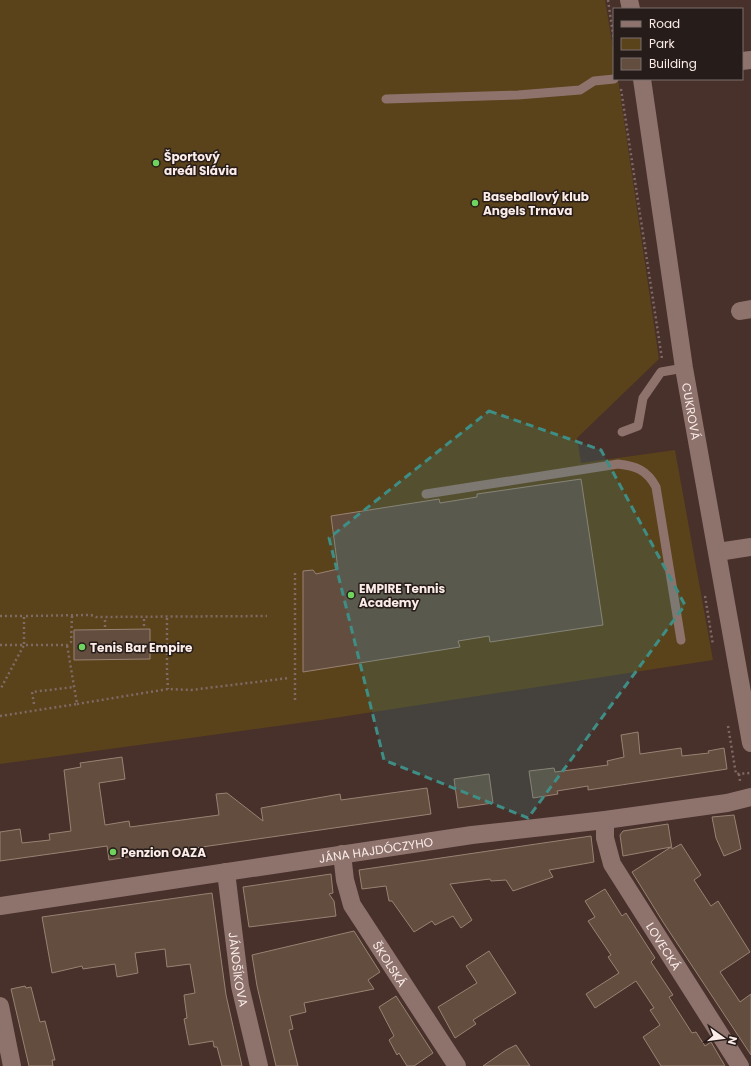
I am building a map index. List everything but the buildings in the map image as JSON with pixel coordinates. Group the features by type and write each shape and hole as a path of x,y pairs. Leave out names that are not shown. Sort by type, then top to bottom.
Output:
{"street":[{"name":"CUKROVÁ","path":"642,80 684,368 751,743"},
{"path":"718,552 751,547"},
{"name":"JÁNA HAJDÓCZYHO","path":"0,906 472,835 605,820 727,803 751,796"},
{"name":"LOVECKÁ","path":"605,820 605,838 612,864 740,1066"},
{"name":"ŠKOLSKÁ","path":"342,854 344,880 352,905 457,1066"},
{"name":"JÁNOŠÍKOVA","path":"226,872 240,986 259,1066"},
{"path":"0,1006 12,1066"}],"lane":[{"path":"386,99 518,95 580,90 594,81 613,79"},
{"path":"622,432 638,426 642,398 661,372 684,368"},
{"path":"426,494 618,464 642,470 650,477 656,487 681,640"}],"path":[{"path":"608,0 613,34"},
{"path":"294,700 295,570"},
{"path":"0,616 167,618 267,616"},
{"path":"0,690 24,645 24,616"},
{"path":"0,645 67,645 71,642 72,616"},
{"path":"105,617 105,627"},
{"path":"144,617 144,626"},
{"path":"167,618 168,689"},
{"path":"67,645 77,704"},
{"path":"0,716 168,689 191,690 289,678"},
{"path":"34,704 32,692 74,687"},
{"path":"736,774 751,773"}],"highlighted area":[{"path":"489,411 601,450 685,605 528,818 384,760 329,538"}],"green space":[{"path":"0,0 605,0 613,48 613,80 618,80 659,359 577,438 581,463 675,450 713,660 321,720 0,764"}],"place":[{"name":"Športový areál Slávia","path":"156,163"},
{"name":"Baseballový klub Angels Trnava","path":"475,203"},
{"name":"EMPIRE Tennis Academy","path":"351,595"},
{"name":"Tenis Bar Empire","path":"82,647"},
{"name":"Penzion OAZA","path":"113,852"}]}
